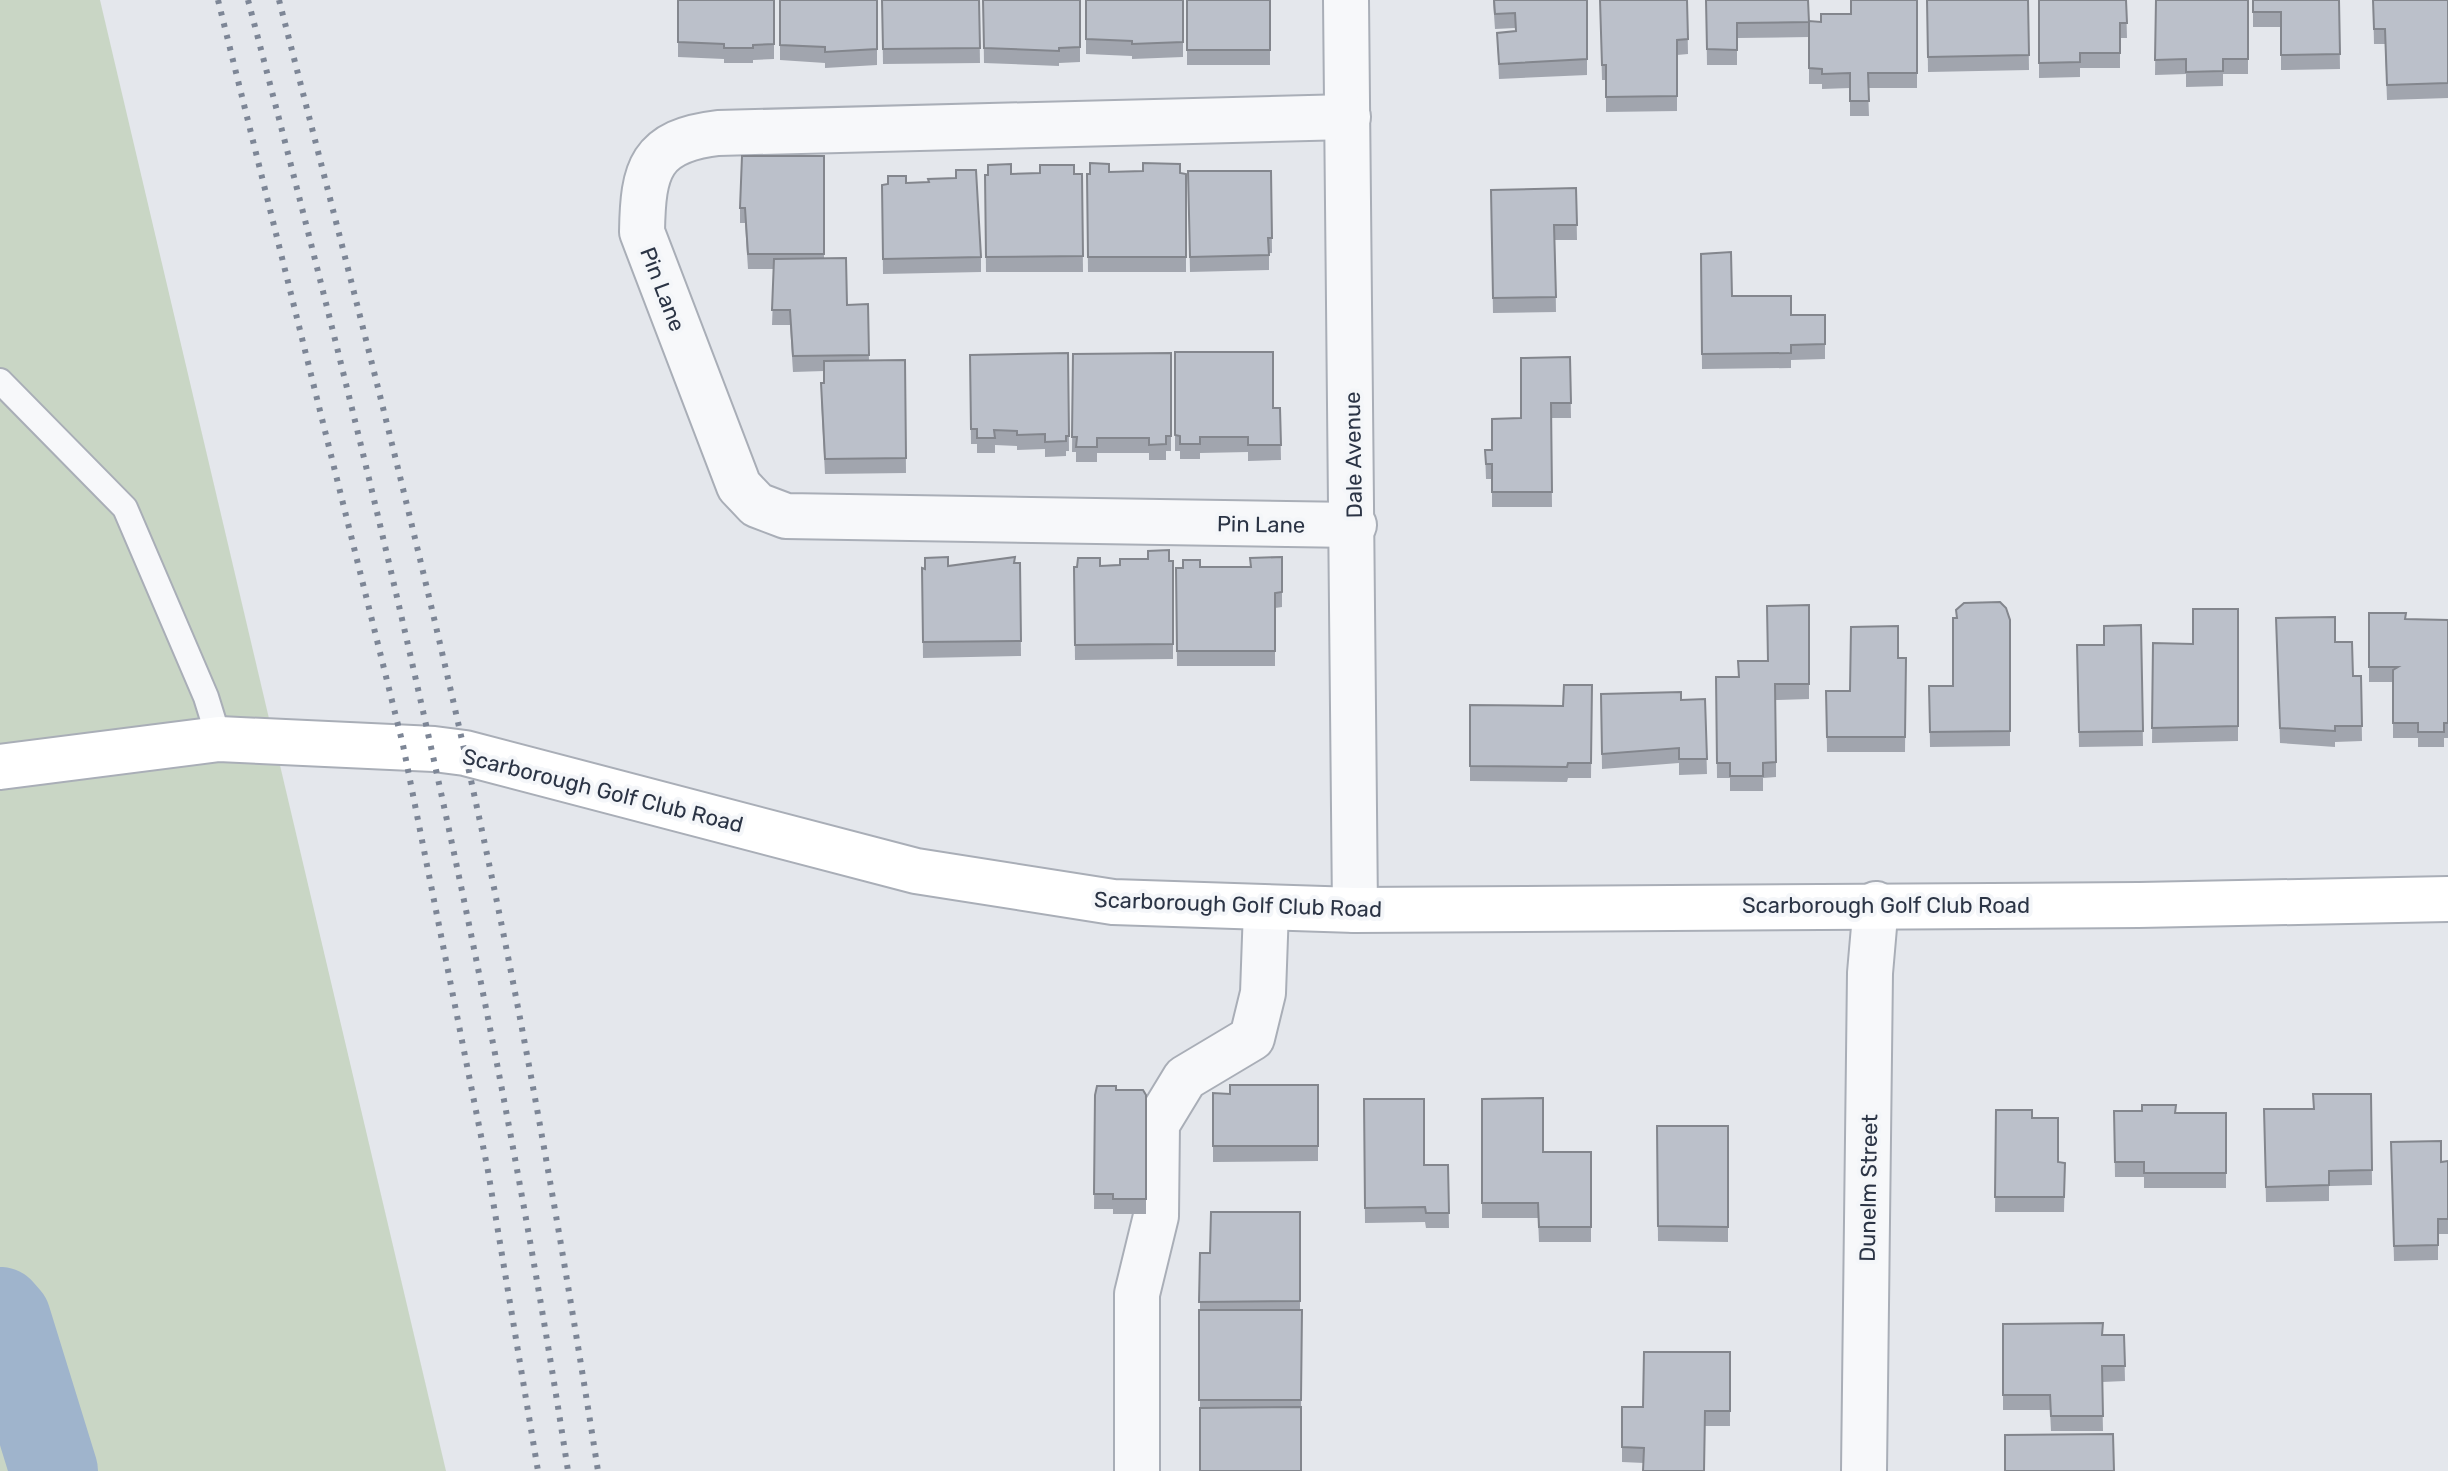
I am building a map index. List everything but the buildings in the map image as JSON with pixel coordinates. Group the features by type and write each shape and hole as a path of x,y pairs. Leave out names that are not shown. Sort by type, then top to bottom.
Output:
{"street":[{"name":"Dale Avenue","path":"1346,0 1354,525 1355,910"},
{"name":"Pin Lane","path":"1348,117 718,133 683,137 655,160 643,190 642,232 739,486 757,505 786,516 810,517 1354,525"},
{"name":"Scarborough Golf Club Road","path":"0,767 219,739 403,745 465,753 916,871 1113,902 1355,910 1876,904 2139,905 2448,899"},
{"name":"Dunelm Street","path":"1864,1471 1870,973 1876,904"},
{"path":"1137,1471 1137,1294 1156,1216 1157,1124 1185,1078 1252,1038 1263,993 1266,909"}],"lane":[{"path":"0,381 125,508 206,697 219,739"}],"green space":[{"path":"0,0 100,0 446,1471 0,1471"}],"waterway":[{"path":"0,1311 7,1319 54,1471"}],"railway":[{"path":"218,0 403,745 488,1171 538,1471"},
{"path":"248,0 341,365 428,731 504,1100 568,1471"},
{"path":"279,0 398,467 484,839 537,1109 598,1471"}]}
